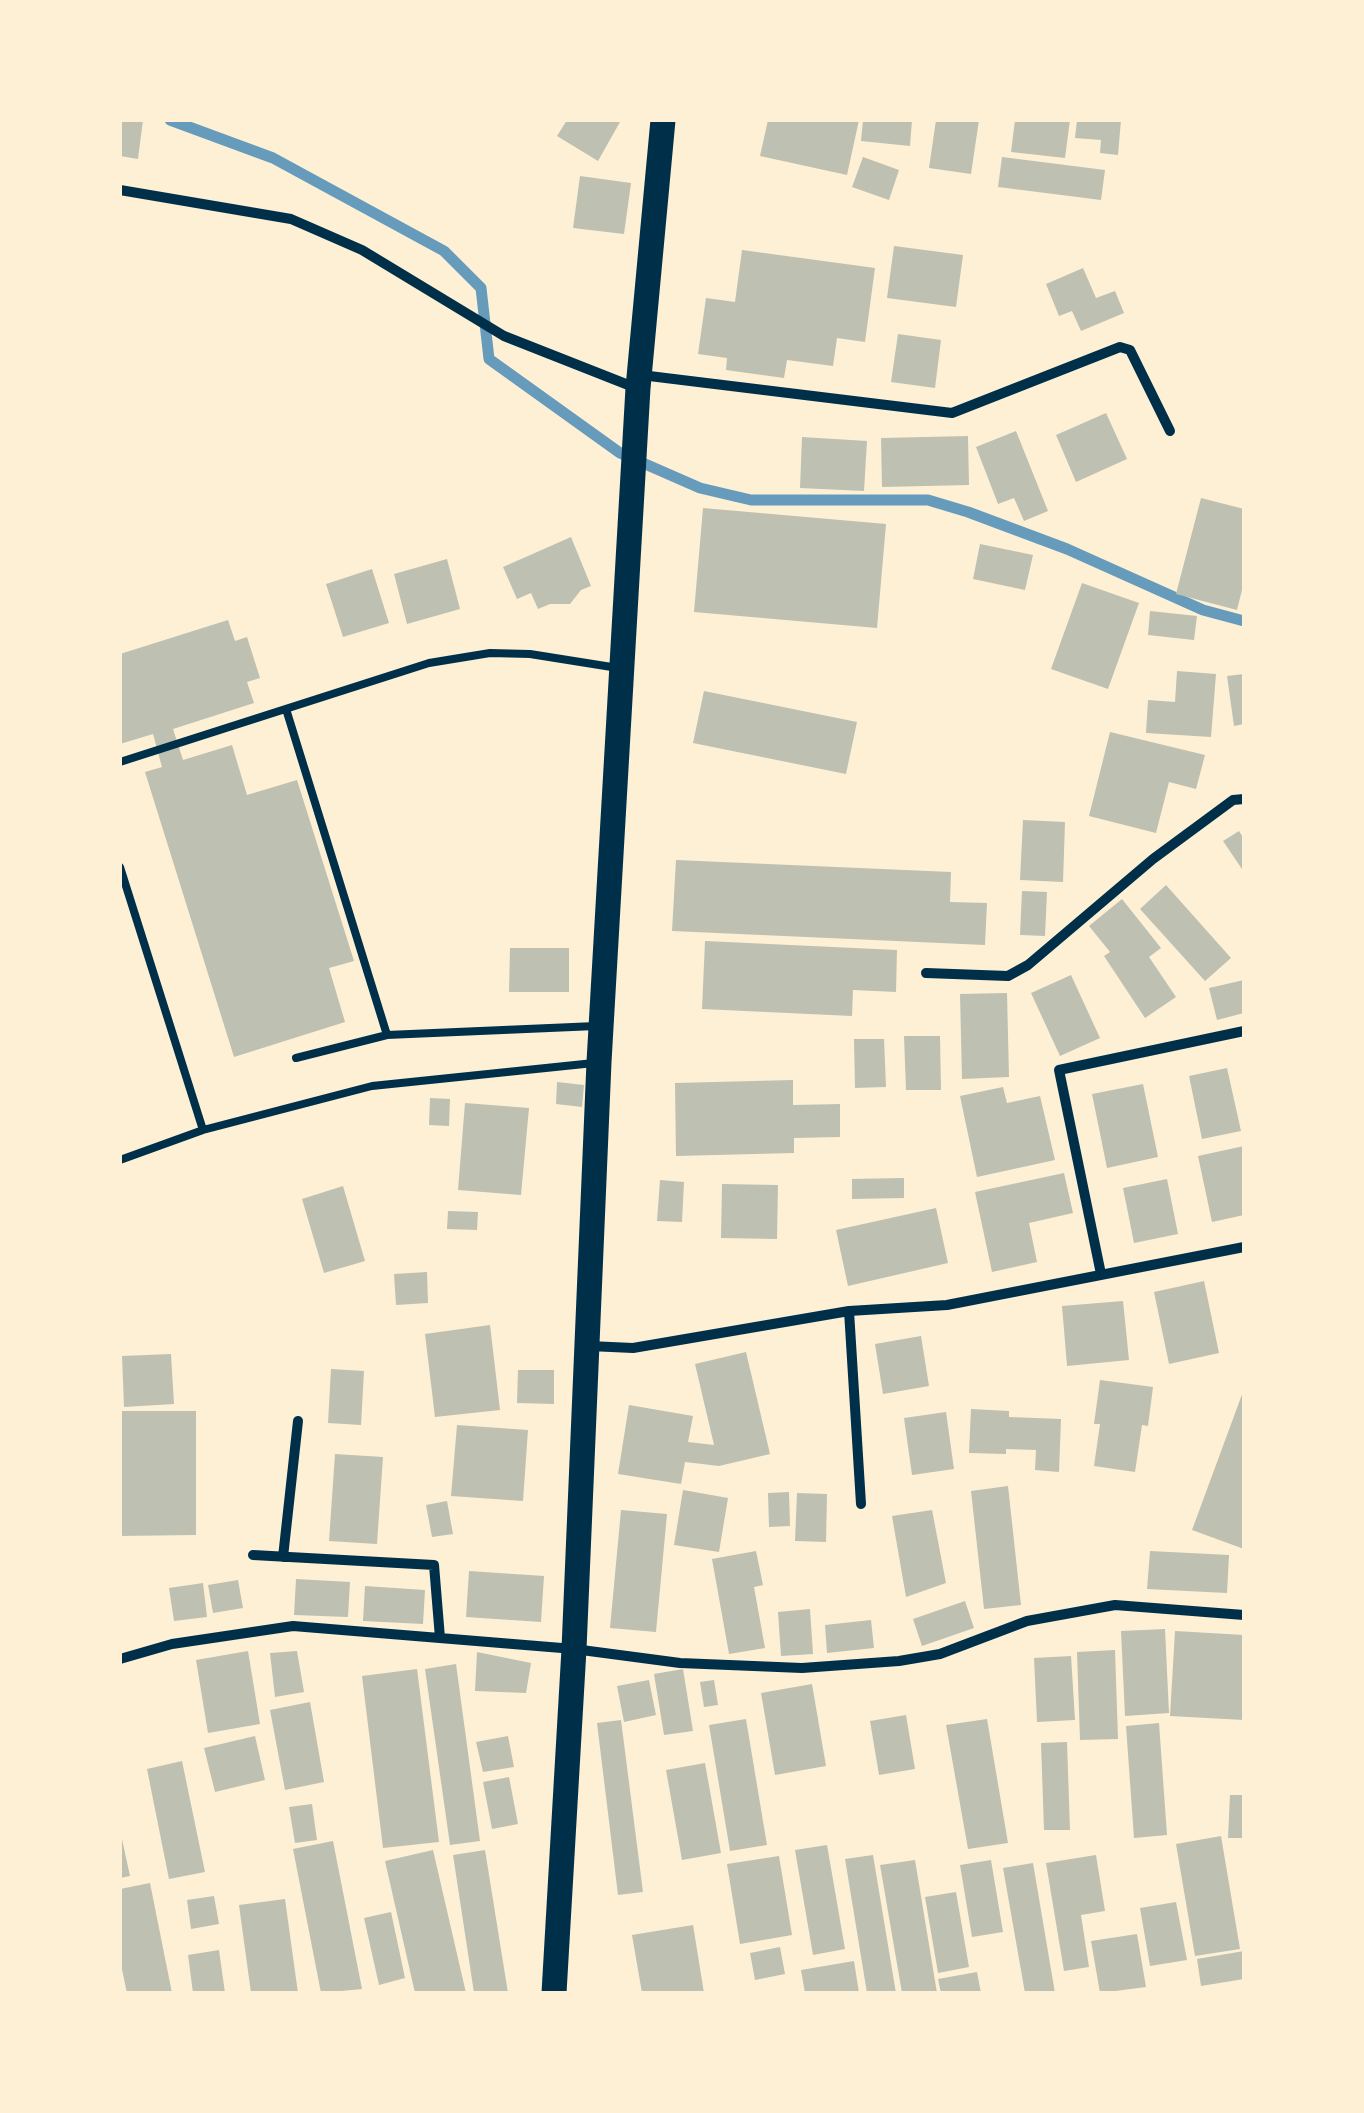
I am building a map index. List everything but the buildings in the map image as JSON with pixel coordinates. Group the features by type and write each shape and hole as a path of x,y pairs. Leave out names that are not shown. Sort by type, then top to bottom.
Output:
{"highway":[{"path":"554,1993 574,1649 599,1062 638,382 663,120"}],"street":[{"path":"120,190 291,218 362,250 490,328 576,367 638,382 952,413 1120,348 1130,350 1170,431"},
{"path":"926,973 1008,976 1028,965 1153,859 1232,800 1244,799"},
{"path":"1101,1274 1058,1070 1244,1031"},
{"path":"588,1346 633,1348 849,1311 947,1305 1244,1247"},
{"path":"849,1311 861,1504"},
{"path":"284,1556 298,1421"},
{"path":"254,1555 434,1565 440,1638"},
{"path":"120,1658 172,1644 293,1626 574,1649 680,1663 802,1668 940,1654 1027,1621 1115,1604 1244,1614"}],"lane":[{"path":"120,762 429,663 490,654 530,654 623,668"},
{"path":"286,708 387,1036"},
{"path":"120,867 203,1130"},
{"path":"296,1058 387,1036 601,1025"},
{"path":"120,1160 203,1130 372,1086 599,1062"}],"waterway":[{"path":"170,120 273,158 444,251 481,288 489,359 620,453 700,488 751,500 928,500 1067,549 1203,610 1244,621"}]}
